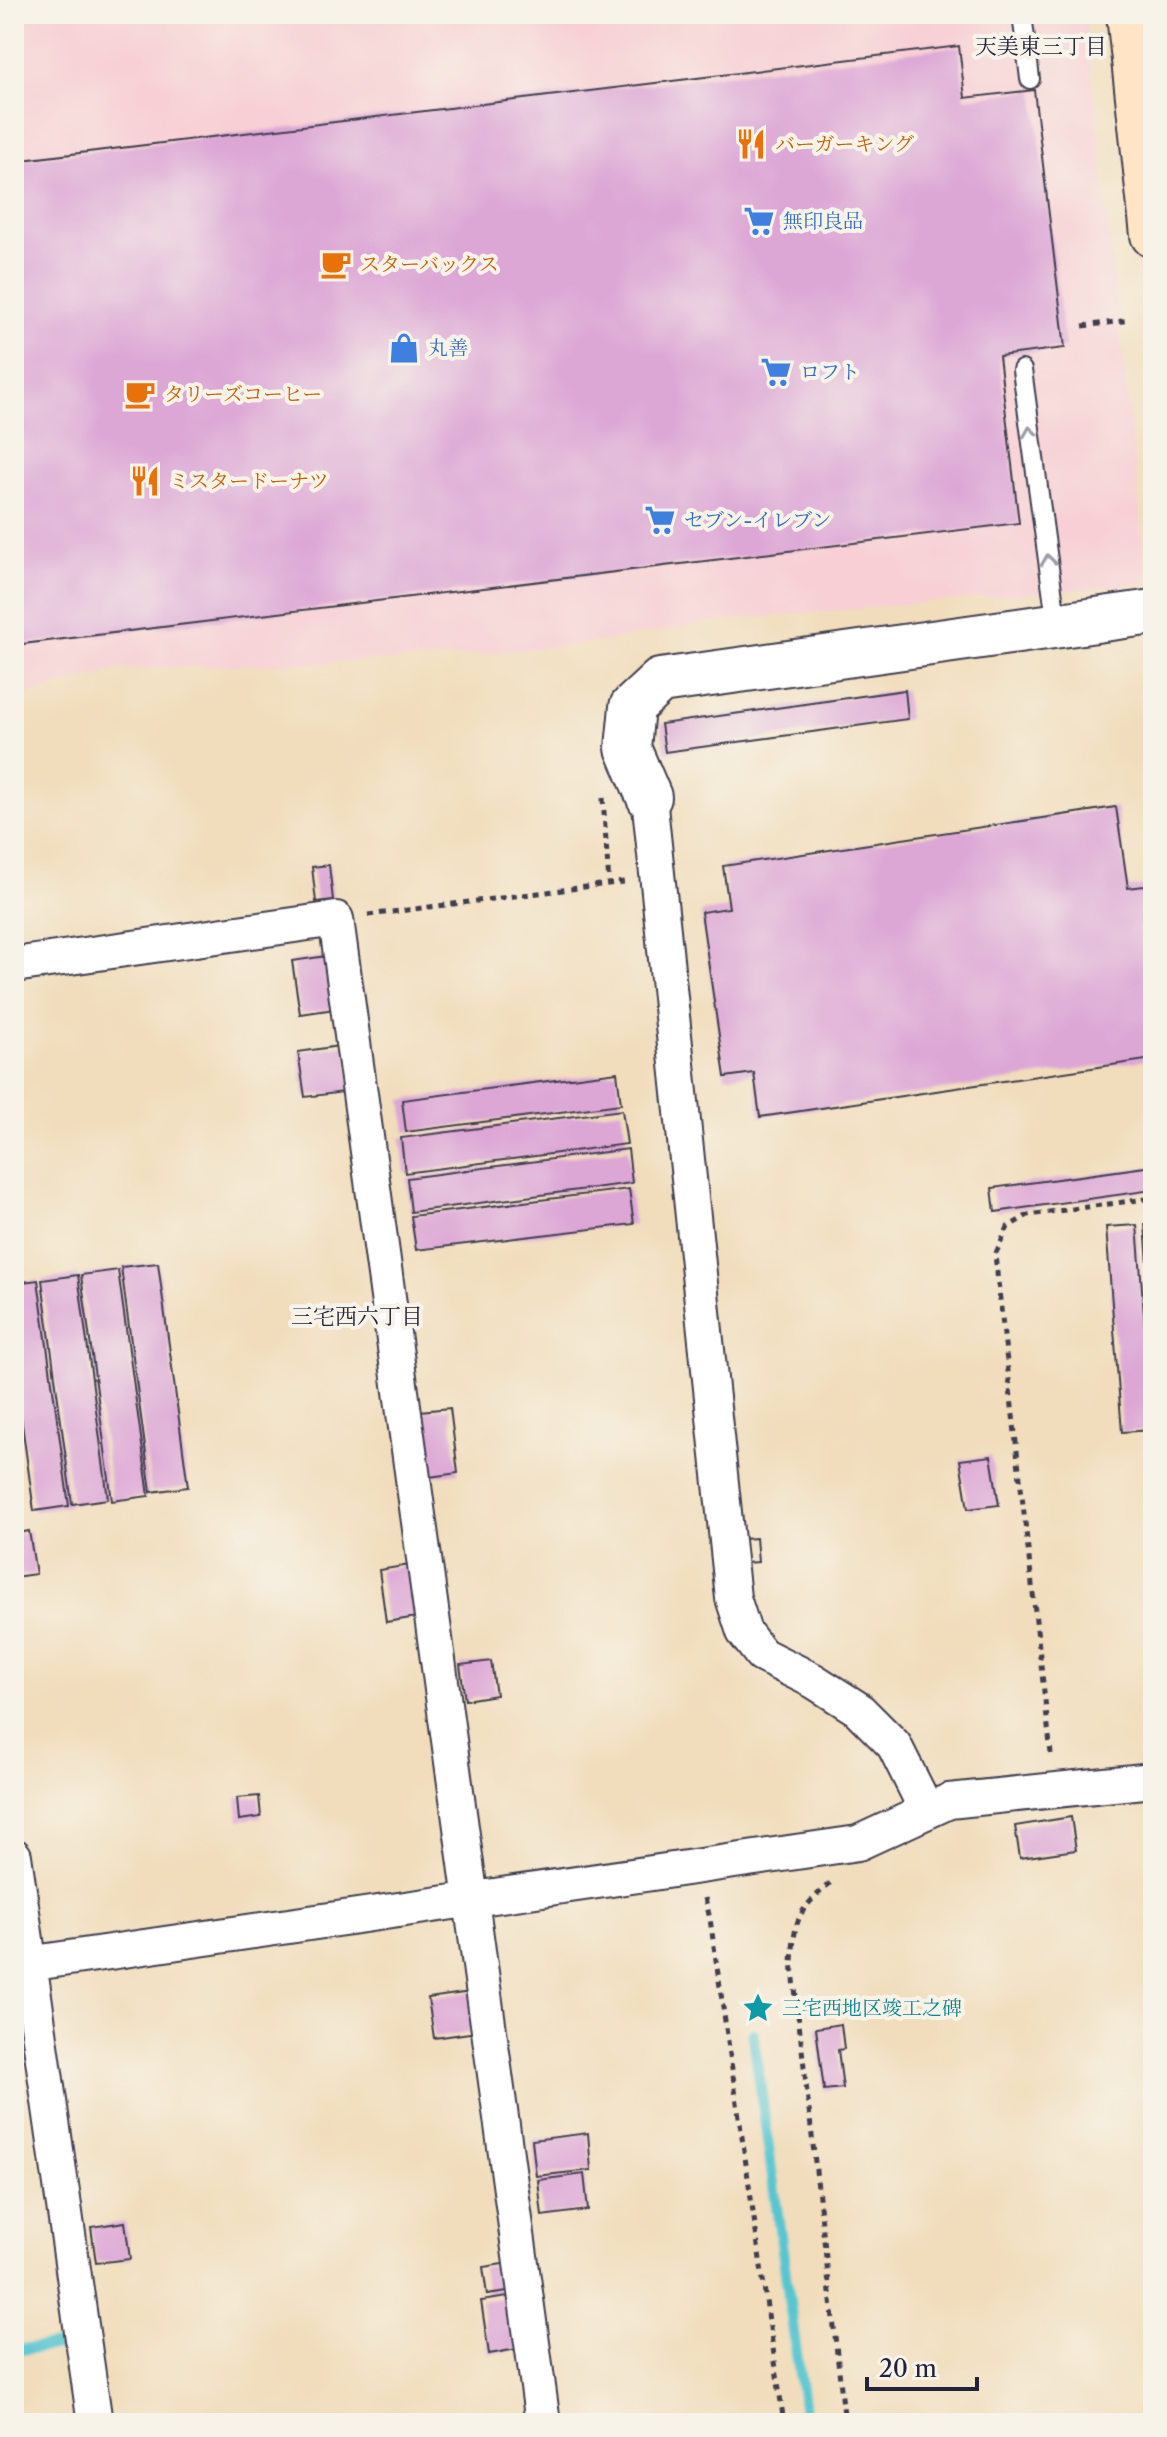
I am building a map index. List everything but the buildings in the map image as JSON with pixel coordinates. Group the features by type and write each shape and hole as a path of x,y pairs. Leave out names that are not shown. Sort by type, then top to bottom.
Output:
{"main road":[{"path":"1129,14 1153,235"}],"street":[{"path":"927,1811 894,1745 858,1709 814,1681 762,1655 744,1632 733,1598 649,797 628,748 632,707 660,681 1153,612"},
{"path":"14,965 336,919 543,2423"},
{"path":"22,1965 858,1843 949,1801 1153,1780"},
{"path":"14,1856 22,1965 95,2423"}],"lane":[{"path":"1022,14 1030,79"},
{"path":"1022,370 1057,626"}],"path":[{"path":"1083,326 1130,320"},
{"path":"602,791 609,884"},
{"path":"336,919 658,877"},
{"path":"1051,1790 1051,1742 995,1255 1008,1227 1028,1215 1153,1198"},
{"path":"845,2423 792,1962 794,1933 804,1906 834,1880 858,1843"},
{"path":"697,1867 710,1919 784,2423"}],"shaded area":[{"path":"14,14 1085,14 1148,583 716,621 608,641 436,659 120,669 14,698"}],"waterway":[{"path":"753,2033 806,2423"},
{"path":"14,2350 81,2343"}],"place":[{"name":"バーガーキング","path":"751,144"},
{"name":"無印良品","path":"759,221"},
{"name":"スターバックス","path":"336,264"},
{"name":"丸善","path":"404,348"},
{"name":"ロフト","path":"776,372"},
{"name":"タリーズコーヒー","path":"140,394"},
{"name":"ミスタードーナツ","path":"145,481"},
{"name":"セブン-イレブン","path":"660,520"},
{"name":"三宅西地区竣工之碑","path":"758,2008"}],"district":[{"name":"天美東三丁目","path":"1041,46"},
{"name":"三宅西六丁目","path":"357,1316"}]}
